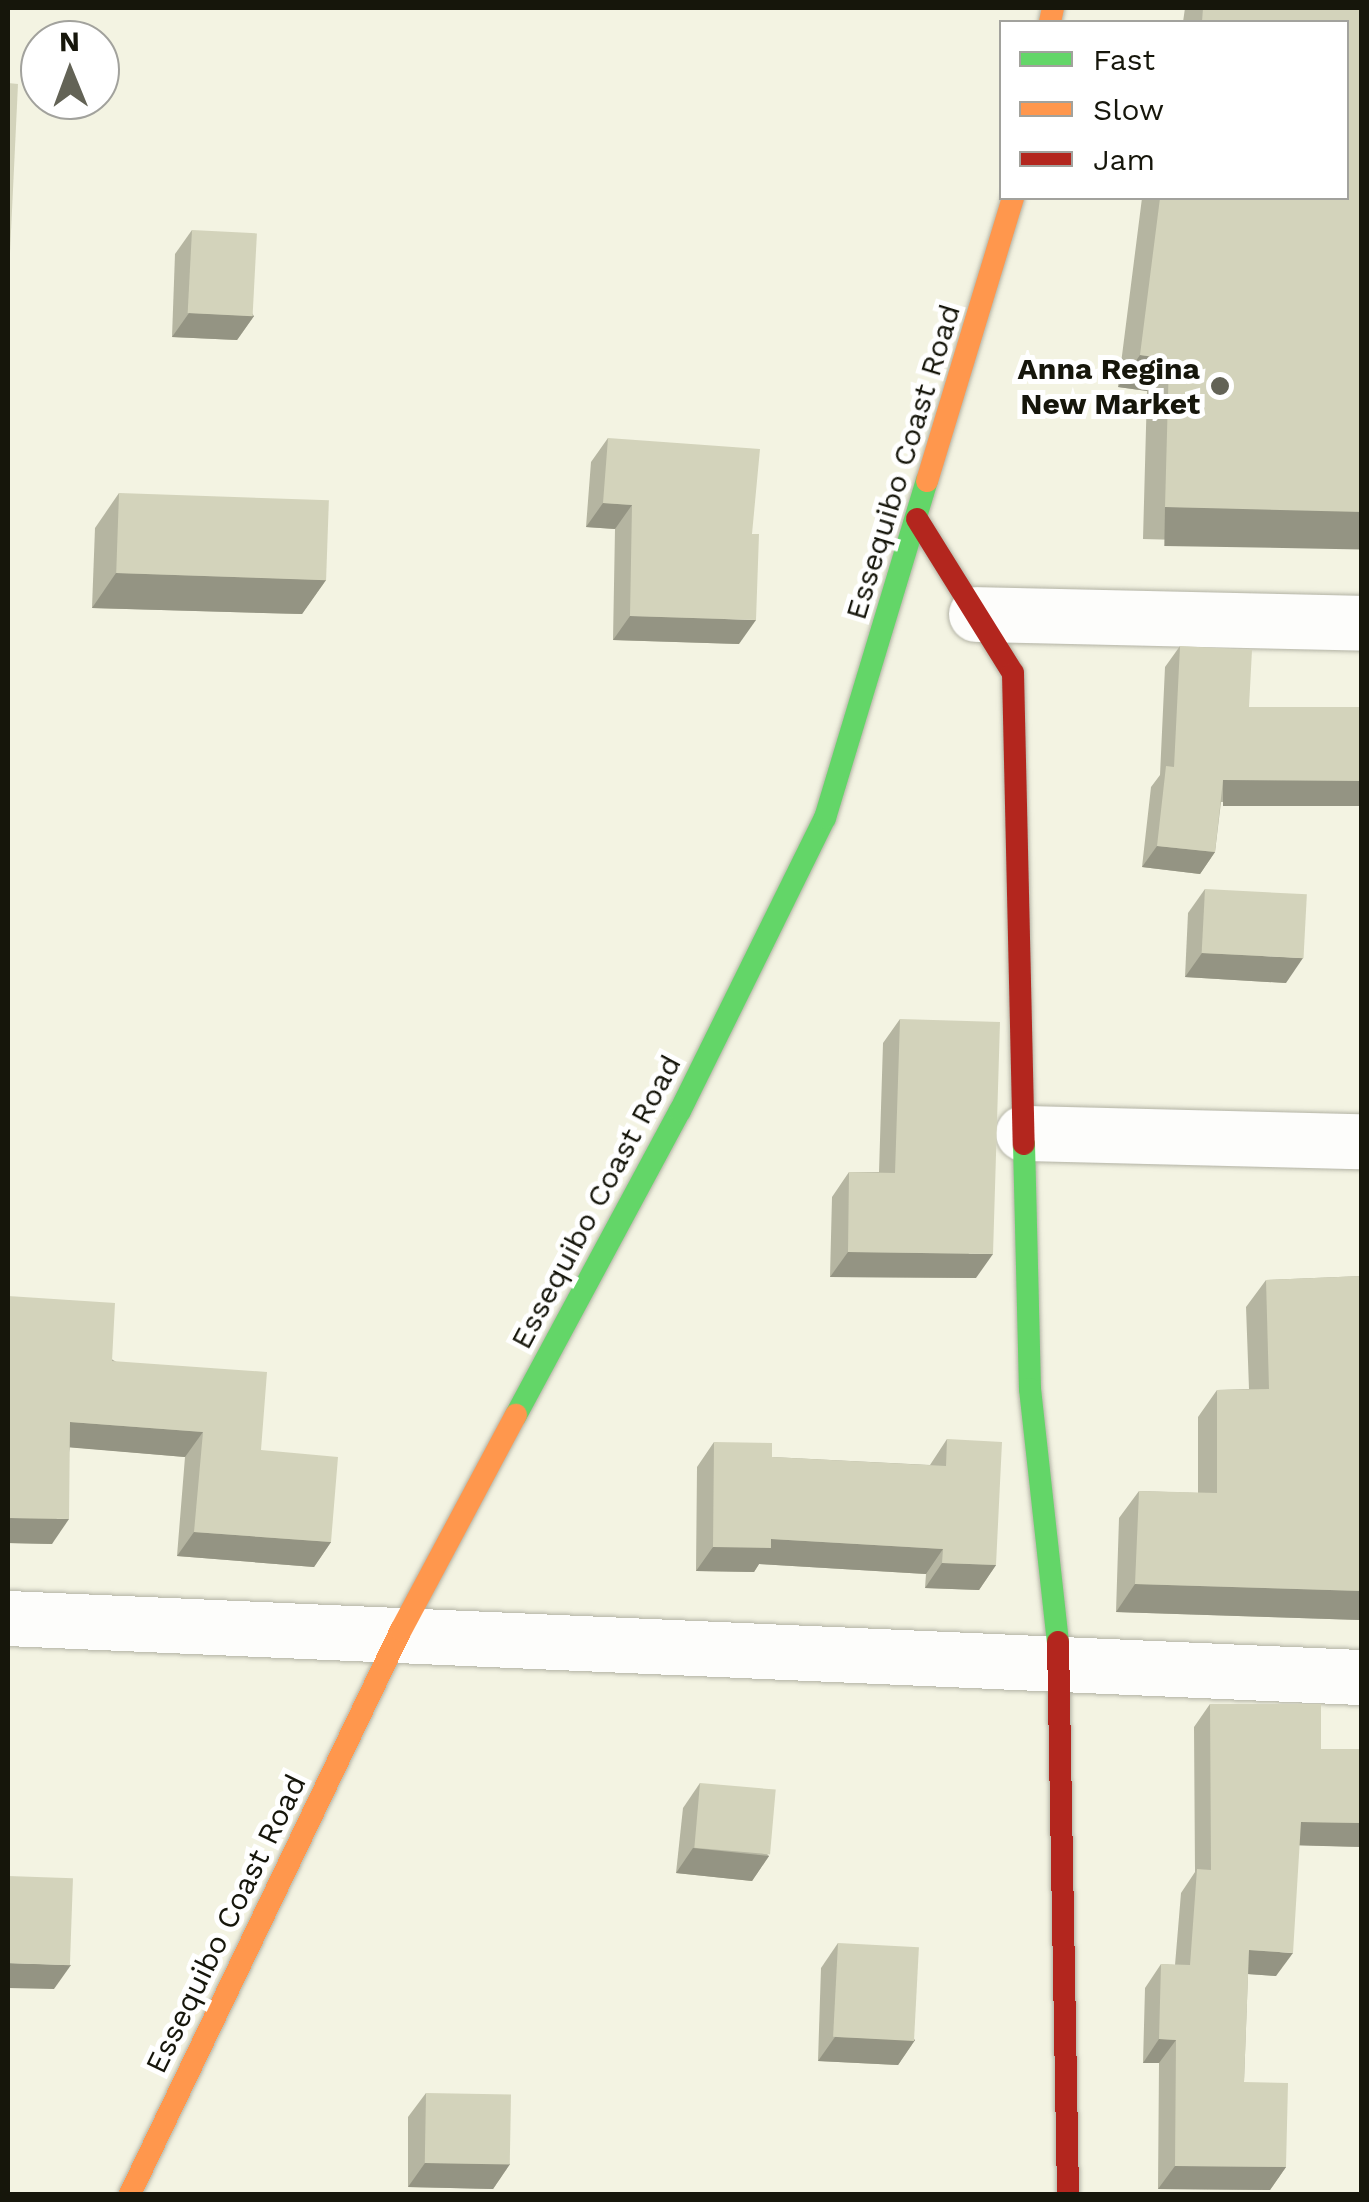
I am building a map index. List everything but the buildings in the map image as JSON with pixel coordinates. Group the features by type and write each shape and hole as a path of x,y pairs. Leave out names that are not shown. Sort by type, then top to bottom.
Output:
{"main road":[{"name":"Essequibo Coast Road","path":"130,2194 401,1630 680,1111 826,818 1012,200"},
{"path":"918,519 1014,673 1030,1389 1060,1664 1068,2194"}],"street":[{"path":"976,614 1362,623"},
{"path":"1024,1133 1362,1141"},
{"path":"8,1618 401,1630 1362,1677"}],"traffic: fast":[{"path":"516,1415 680,1111 825,818 927,481"},
{"path":"1024,1144 1030,1389 1058,1642"}],"traffic: slow":[{"path":"1050,20 1053,8"},
{"path":"927,481 1012,200"},
{"path":"130,2194 401,1630 516,1415"}],"traffic: jam":[{"path":"917,519 1013,673 1024,1144"},
{"path":"1058,1642 1068,2194"}],"place":[{"name":"Anna Regina New Market","path":"1220,386"}]}
